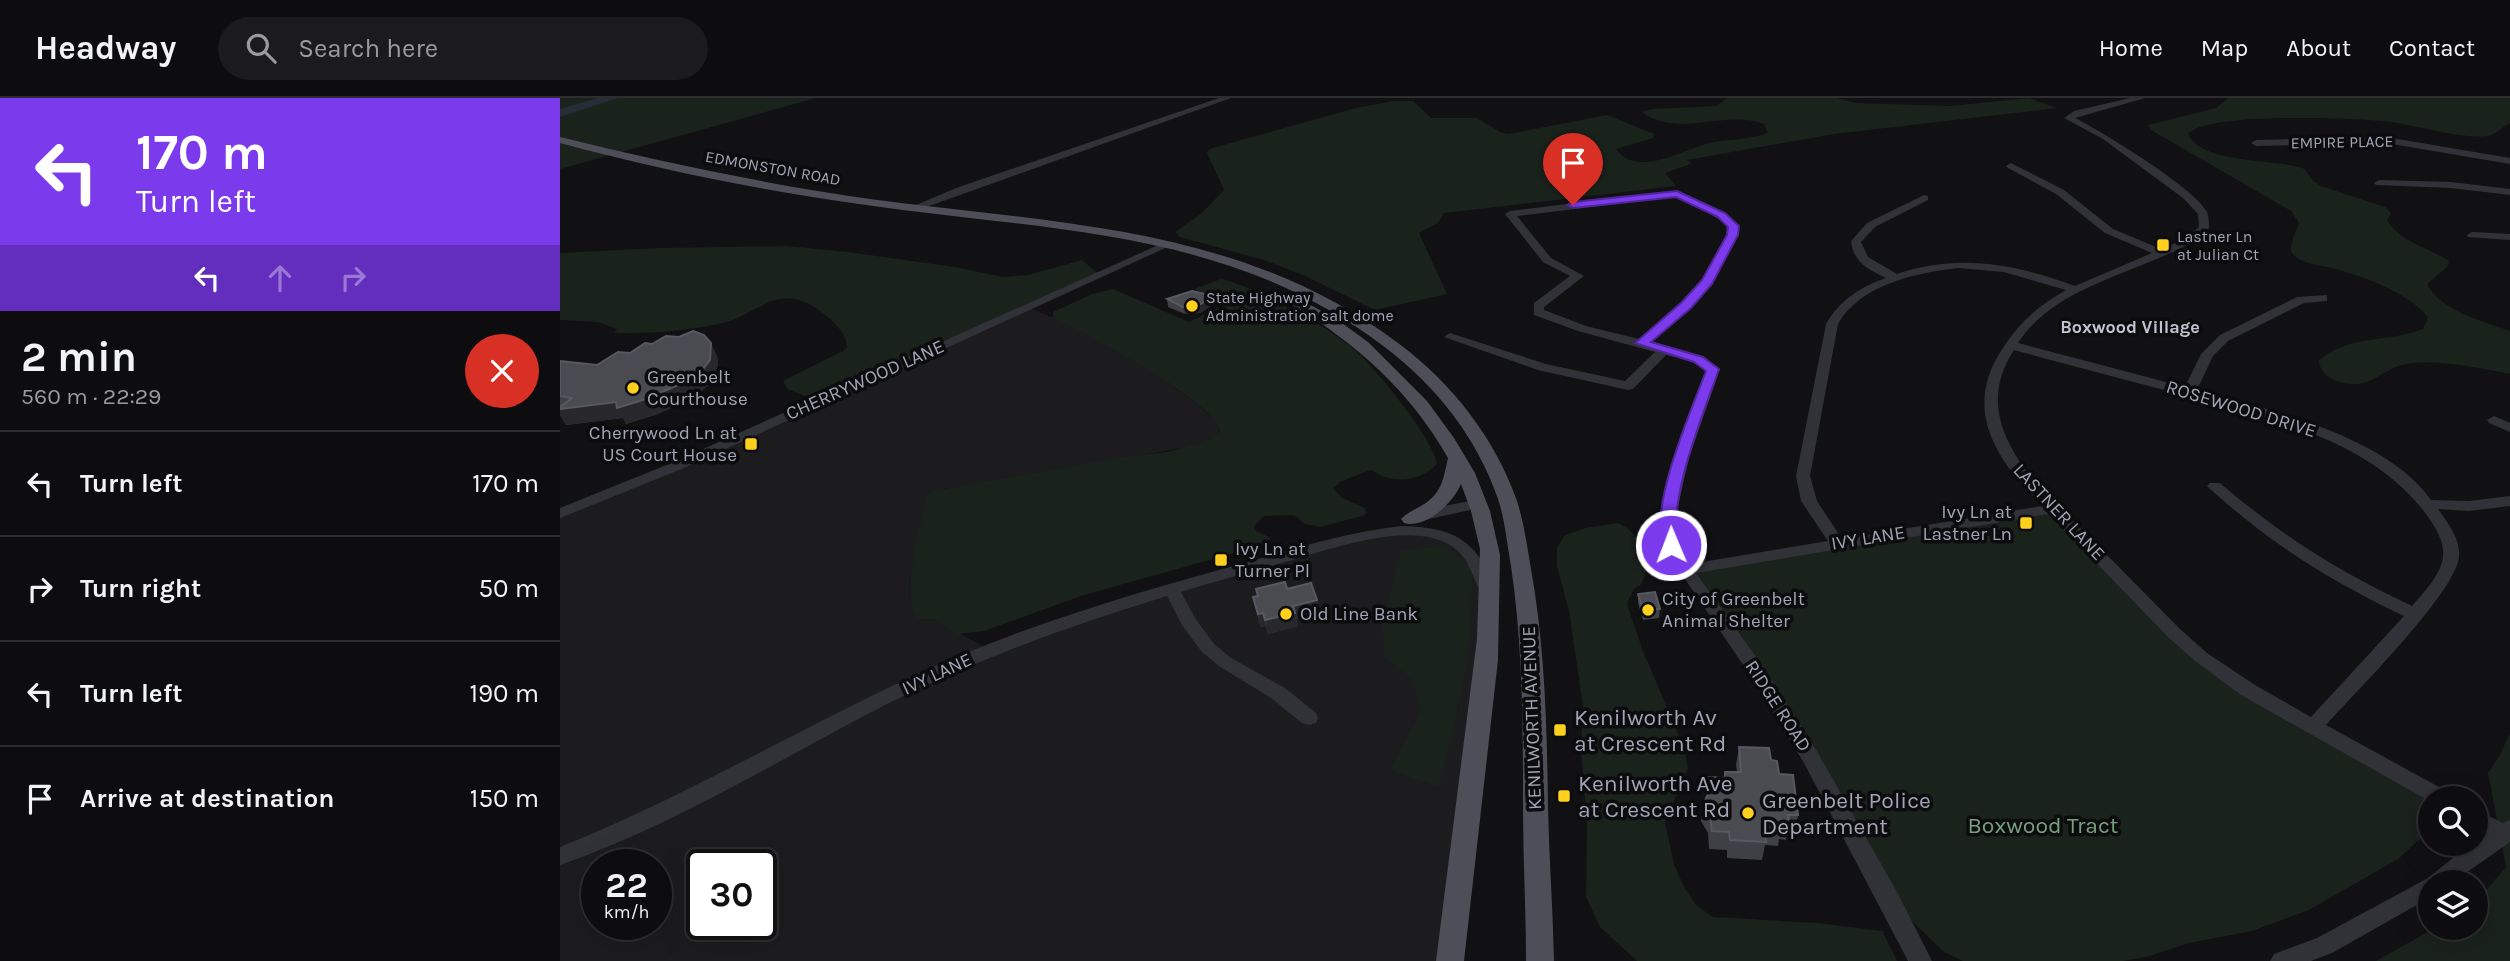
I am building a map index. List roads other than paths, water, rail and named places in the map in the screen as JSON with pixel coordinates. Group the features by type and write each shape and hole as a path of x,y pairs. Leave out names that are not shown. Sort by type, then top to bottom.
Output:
{"main road":[{"name":"EDMONSTON ROAD","path":"560,140 629,158 773,187 1163,246"},
{"name":"KENILWORTH AVENUE","path":"1163,246 1278,292 1345,330 1377,355 1398,378 1456,458 1479,504 1490,553 1488,666 1471,780 1450,961"},
{"name":"KENILWORTH AVENUE","path":"1163,246 1244,267 1297,288 1345,313 1402,351 1448,397 1483,447 1506,496 1516,538 1532,642 1540,961"},
{"path":"1411,519 1447,496 1455,479 1456,458"},
{"path":"1479,504 1497,513 1516,538"}],"street":[{"path":"914,208 1227,98"},
{"name":"LASTNER LANE","path":"2141,98 2077,113 2068,118 2106,137 2198,206 2204,217 2204,228 2187,242 2075,290 2031,320 2009,345 1997,366 1991,385 1993,421 2011,461 2052,509 2201,657 2248,690 2419,786"},
{"name":"EMPIRE PLACE","path":"2256,143 2378,139 2425,144 2510,161"},
{"path":"2011,166 2060,192 2109,230 2161,253"},
{"path":"2379,183 2451,185 2510,192"},
{"path":"1450,337 1543,367 1628,386 1664,350 1538,312 1538,306 1578,275 1547,260 1510,214 1674,194 1710,209 1731,223 1733,235 1707,282 1687,305 1642,343"},
{"path":"1895,278 1863,259 1857,251 1856,241 1871,225 1924,198"},
{"path":"2472,234 2510,237"},
{"name":"CHERRYWOOD LANE","path":"560,513 679,465 1163,246"},
{"path":"1837,543 1810,501 1804,488 1803,476 1832,324 1845,305 1858,295 1895,278 1939,266 1981,265 2031,274 2075,290"},
{"path":"2189,392 2207,354 2224,338 2301,300 2323,298"},
{"name":"ROSEWOOD DRIVE","path":"2009,345 2284,418 2333,438 2383,465 2428,504 2448,538 2451,558 2440,584 2313,727"},
{"name":"RIDGE ROAD","path":"1664,350 1699,360 1713,369 1687,440 1668,515 1667,531 1671,545 1685,570 1758,673 1811,758 1883,886 1920,961"},
{"path":"2494,420 2510,428"},
{"path":"2215,486 2268,531 2310,560 2414,614"},
{"path":"2428,504 2485,505 2510,502"},
{"name":"IVY LANE","path":"560,856 659,813 844,718 964,661 1074,618 1171,588 1335,544 1411,519 1479,504"},
{"name":"IVY LANE","path":"1685,570 2052,509"},
{"name":"IVY LANE","path":"1335,544 1398,532 1441,535 1469,552 1479,567 1489,593"},
{"path":"1171,588 1188,621 1208,648 1225,662 1278,693 1309,718"},
{"path":"2488,823 2508,831"},
{"path":"2453,870 2508,831"},
{"path":"2282,961 2324,946 2418,893"}],"waterway":[{"path":"560,113 611,98"}],"place":[{"name":"Lastner Ln at Julian Ct","path":"2163,245"},
{"name":"State Highway Administration salt dome","path":"1192,306"},
{"name":"Greenbelt Courthouse","path":"633,388"},
{"name":"Cherrywood Ln at US Court House","path":"751,444"},
{"name":"Ivy Ln at Lastner Ln","path":"2026,523"},
{"name":"Ivy Ln at Turner Pl","path":"1221,560"},
{"name":"City of Greenbelt Animal Shelter","path":"1648,610"},
{"name":"Old Line Bank","path":"1286,614"},
{"name":"Kenilworth Av at Crescent Rd","path":"1560,730"},
{"name":"Kenilworth Ave at Crescent Rd","path":"1564,796"},
{"name":"Greenbelt Police Department","path":"1748,813"}],"district":[{"name":"Boxwood Village","path":"2130,327"}],"park label":[{"name":"Boxwood Tract","path":"2043,825"}]}
